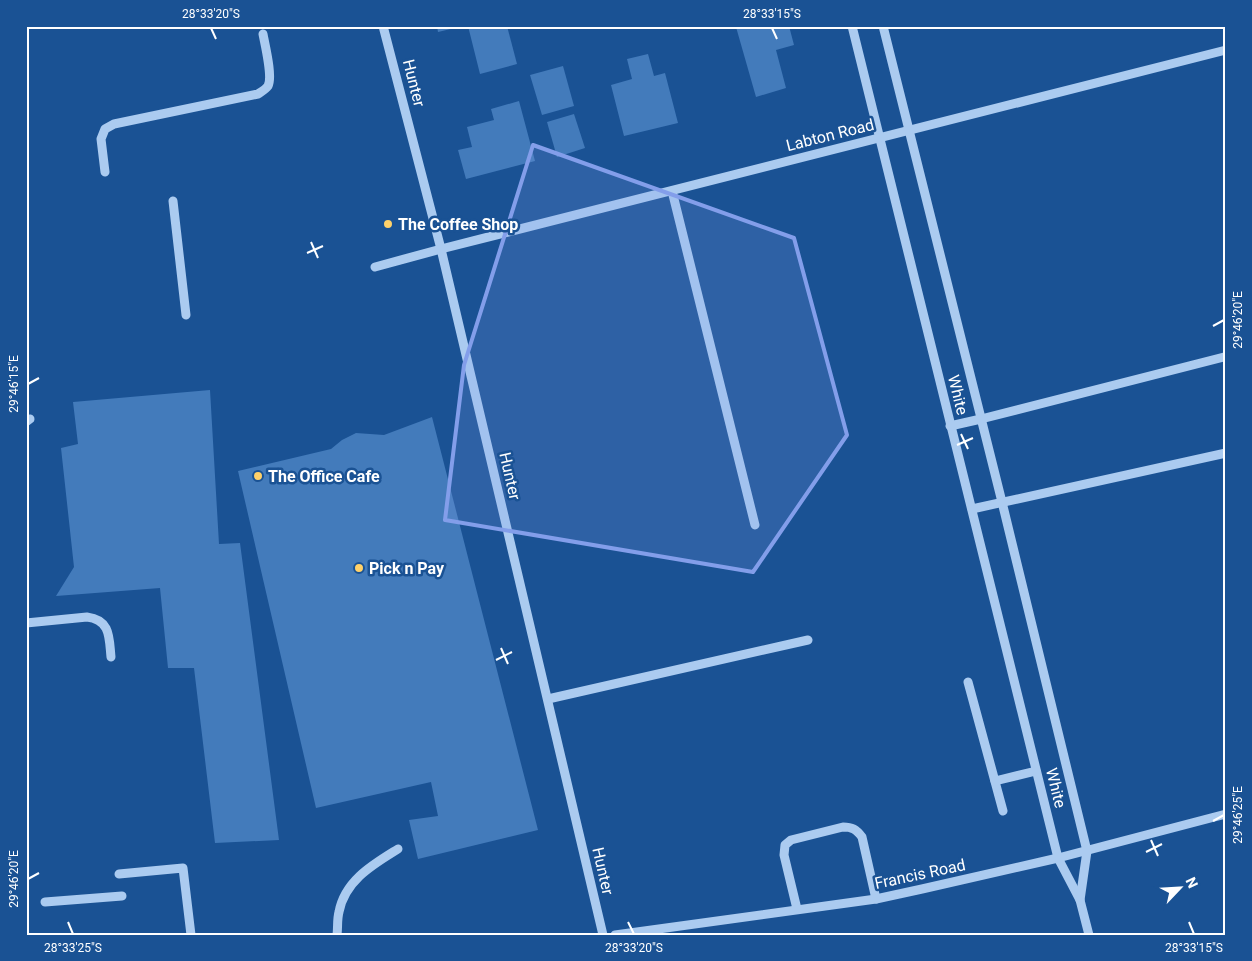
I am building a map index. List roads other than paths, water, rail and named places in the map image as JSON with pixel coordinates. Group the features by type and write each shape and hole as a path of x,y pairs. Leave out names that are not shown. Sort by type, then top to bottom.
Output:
{"street":[{"name":"Hunter","path":"384,26 441,249 603,935"},
{"name":"White","path":"852,26 1058,858 1080,900"},
{"name":"White","path":"883,26 1087,851"},
{"path":"105,172 102,139 106,129 114,124 258,94 264,90 268,86 269,72 263,34"},
{"name":"Labton Road","path":"375,267 1226,50"},
{"path":"672,190 755,525"},
{"path":"173,201 186,315"},
{"path":"950,426 1224,357"},
{"path":"972,509 1226,453"},
{"path":"26,623 87,618 99,620 108,635 111,657"},
{"path":"548,699 808,640"},
{"path":"968,682 1004,811"},
{"path":"995,781 1036,771"},
{"name":"Francis Road","path":"615,935 876,898 971,879 1087,851 1226,814"},
{"path":"797,910 784,855 786,845 791,840 843,827 851,827 857,830 862,837 876,898"},
{"path":"337,935 342,901 355,879 398,848"},
{"path":"1087,851 1080,900 1089,935"},
{"path":"120,874 183,868 191,935"},
{"path":"45,902 122,896"}],"place":[{"name":"The Coffee Shop","path":"388,224"},
{"name":"The Office Cafe","path":"258,476"},
{"name":"Pick n Pay","path":"359,568"}]}
